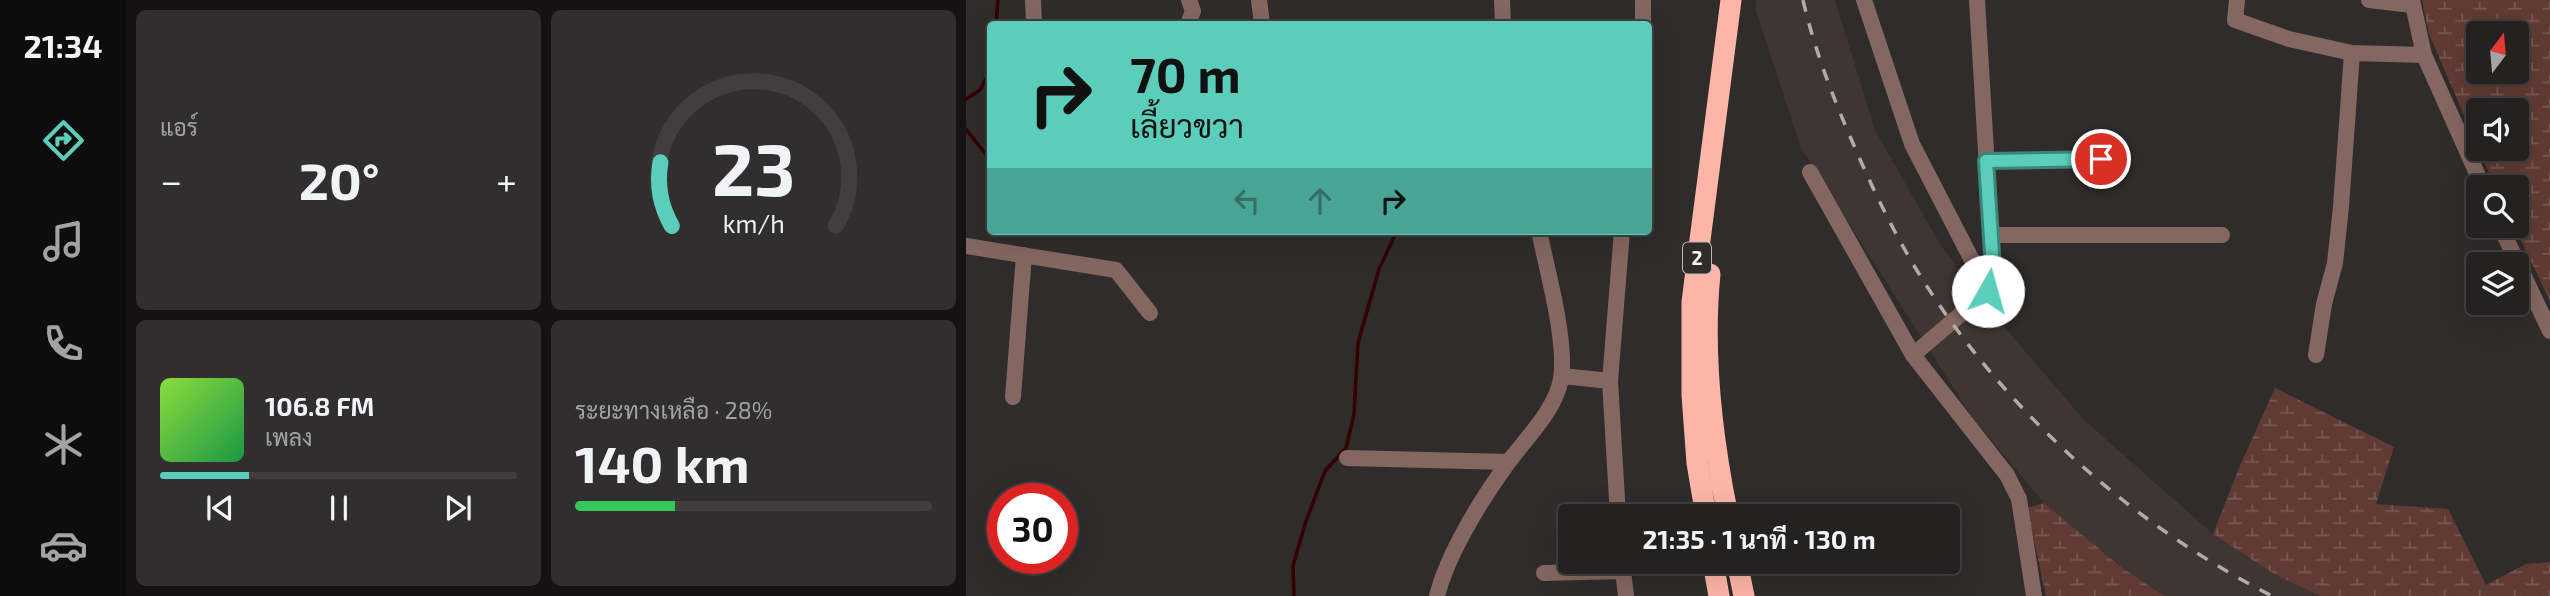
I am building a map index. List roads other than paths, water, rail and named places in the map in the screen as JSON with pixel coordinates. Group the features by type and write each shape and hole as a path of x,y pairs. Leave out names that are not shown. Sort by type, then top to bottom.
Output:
{"highway":[{"name":"2","path":"1704,504 1697,463 1692,395 1692,302 1731,0"},
{"name":"2","path":"1726,504 1711,397 1707,306 1739,0"},
{"path":"1715,574 1719,596"},
{"path":"1739,574 1744,596"}],"street":[{"path":"1033,0 1034,21"},
{"path":"1189,0 1193,11 1189,21"},
{"path":"1259,0 1262,21"},
{"path":"1502,0 1503,21"},
{"path":"1643,0 1643,21"},
{"path":"1864,0 1912,144 1988,291"},
{"path":"1913,355 1988,291 1993,269 1977,0"},
{"path":"2237,0 2235,20 2289,39 2352,52 2424,55"},
{"path":"2369,0 2412,2 2424,55 2478,175"},
{"path":"2316,355 2336,251 2352,52"},
{"path":"1986,161 2101,159"},
{"path":"1810,172 1913,355 2007,475 2019,499 2034,596"},
{"path":"1991,235 2222,234"},
{"path":"1437,596 1467,527 1559,389 1562,347 1540,235"},
{"path":"1617,504 1610,381 1622,235"},
{"path":"2506,238 2550,331"},
{"path":"966,246 1116,270 1150,313"},
{"path":"1013,397 1024,255"},
{"path":"1562,376 1610,381"},
{"path":"1347,458 1508,462"},
{"path":"1544,573 1558,572"},
{"path":"1623,574 1626,596"}],"waterway":[{"path":"996,21 998,0"},
{"path":"966,99 980,90 987,77"},
{"path":"966,129 987,156"},
{"path":"1294,596 1293,566 1305,524 1325,471 1346,448 1354,414 1358,343 1379,269 1395,235"}],"railway":[{"path":"1803,0 1812,36 1831,89 1881,204 1913,264 1984,365 2025,411 2070,455 2117,495 2167,533 2272,596"}]}
